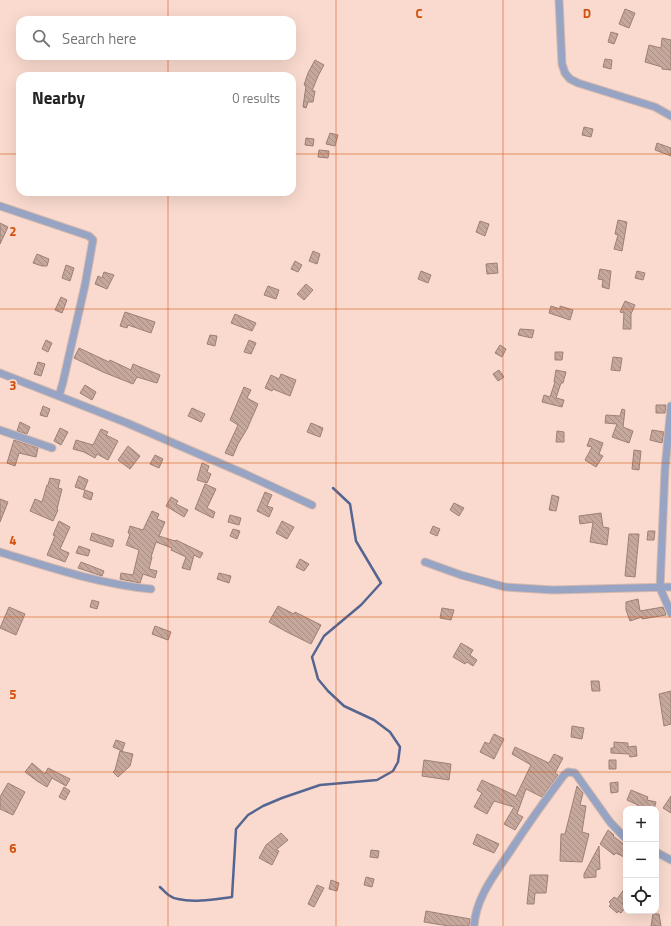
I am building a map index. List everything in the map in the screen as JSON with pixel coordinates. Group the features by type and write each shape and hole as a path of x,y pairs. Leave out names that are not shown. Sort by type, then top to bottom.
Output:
{"street":[{"path":"559,0 562,64 565,73 570,79 590,87 655,107 671,116"},
{"path":"0,206 89,236 93,240 67,367 58,396"},
{"path":"0,373 142,429 312,505"},
{"path":"671,406 666,468 660,588 671,613"},
{"path":"0,430 52,448"},
{"path":"0,552 67,572 132,587 151,589"},
{"path":"426,562 461,575 505,587 553,590 671,587"},
{"path":"474,926 478,903 491,880 538,809 564,775 568,772 575,773 610,822 623,836"},
{"path":"659,854 671,860"}],"building":[{"path":"625,9 635,13 629,28 619,24"},
{"path":"611,32 618,34 614,44 608,42"},
{"path":"662,38 671,40 671,70 662,69 662,67 645,62 649,45 661,48"},
{"path":"605,59 612,60 611,69 603,67"},
{"path":"315,60 324,65 312,91 315,91 313,102 308,102 306,108 303,107 306,86 304,85"},
{"path":"584,127 593,129 591,137 582,135"},
{"path":"330,133 338,135 335,146 326,144"},
{"path":"306,138 314,139 313,146 305,145"},
{"path":"657,143 671,148 671,156 655,150"},
{"path":"319,150 329,151 328,158 318,157"},
{"path":"618,220 627,222 622,251 614,249 618,235 615,234"},
{"path":"480,221 489,224 485,236 476,232"},
{"path":"0,223 8,227 0,244"},
{"path":"313,251 320,254 317,264 309,261"},
{"path":"37,254 49,259 47,266 33,263"},
{"path":"295,261 302,265 298,272 291,269"},
{"path":"497,263 498,273 487,274 486,264"},
{"path":"66,265 74,268 70,281 62,278"},
{"path":"600,269 611,271 609,289 602,287 603,280 598,279"},
{"path":"421,271 431,275 428,283 418,279"},
{"path":"637,271 645,273 643,280 635,278"},
{"path":"104,272 114,275 107,289 95,284 98,276 102,278"},
{"path":"306,284 313,290 304,300 297,294"},
{"path":"268,286 279,290 276,299 264,295"},
{"path":"61,297 67,300 62,313 55,310"},
{"path":"625,301 635,305 631,314 631,329 623,329 624,313 620,312"},
{"path":"551,306 560,309 560,306 573,310 570,320 549,313"},
{"path":"125,312 155,322 151,333 128,325 127,328 120,326"},
{"path":"235,314 256,323 252,331 231,323"},
{"path":"520,329 534,330 532,338 518,335"},
{"path":"210,335 217,336 215,346 207,344"},
{"path":"46,340 52,343 48,352 42,349"},
{"path":"249,340 256,343 251,354 244,352"},
{"path":"500,345 506,349 502,357 495,353"},
{"path":"79,348 109,362 110,360 131,370 133,364 160,375 157,383 137,377 133,384 103,372 74,358"},
{"path":"555,352 563,352 562,360 555,360"},
{"path":"613,357 622,358 620,371 611,370"},
{"path":"38,362 45,364 41,376 34,374"},
{"path":"499,370 504,377 498,381 493,374"},
{"path":"556,370 566,372 556,398 564,400 562,407 542,402 544,395 550,397 555,382"},
{"path":"281,374 296,380 290,396 273,389 272,391 265,388 271,375 279,379"},
{"path":"85,385 96,392 92,400 80,393"},
{"path":"244,387 251,390 247,398 258,404 233,456 225,453 238,425 230,420"},
{"path":"656,405 666,405 665,413 656,413"},
{"path":"43,406 50,409 47,417 40,415"},
{"path":"192,408 205,414 201,422 188,416"},
{"path":"622,409 625,410 623,427 633,431 629,443 612,437 617,424 605,423 606,415 620,416"},
{"path":"20,422 30,427 27,434 17,431"},
{"path":"311,423 323,428 320,437 307,432"},
{"path":"60,428 68,432 61,445 54,441"},
{"path":"101,429 108,432 106,435 118,441 108,460 97,454 95,458 84,452 73,449 76,440 93,445"},
{"path":"652,430 664,432 662,443 650,440"},
{"path":"557,431 564,432 564,442 556,442"},
{"path":"590,438 603,443 599,454 603,456 596,467 585,460 592,447 587,446"},
{"path":"14,440 38,448 36,457 19,453 15,466 7,463"},
{"path":"128,446 140,456 130,469 118,460"},
{"path":"634,450 641,451 639,470 632,469"},
{"path":"155,455 163,459 159,468 150,464"},
{"path":"202,463 209,466 207,472 211,474 207,483 197,480"},
{"path":"79,476 88,480 84,490 75,487"},
{"path":"50,478 60,480 58,488 62,489 58,510 53,521 30,511 35,499 42,502"},
{"path":"205,484 216,489 207,508 215,512 213,518 195,509"},
{"path":"85,490 93,493 91,500 83,497"},
{"path":"265,492 272,495 267,506 273,508 269,517 257,511"},
{"path":"552,495 559,497 556,511 549,510"},
{"path":"171,497 178,501 176,504 188,510 184,517 166,506"},
{"path":"0,499 8,502 0,522"},
{"path":"454,503 464,508 459,516 450,510"},
{"path":"152,511 159,514 157,519 165,522 159,536 175,541 176,540 203,553 200,558 194,555 190,570 182,568 186,557 171,550 172,548 156,542 149,569 157,571 155,578 143,574 140,583 120,579 121,573 133,575 139,550 126,545 130,534 128,533 130,526 143,530"},
{"path":"601,513 603,527 609,528 607,545 590,542 593,522 580,524 579,516"},
{"path":"230,515 241,518 239,525 228,522"},
{"path":"59,521 70,527 60,549 69,553 65,562 47,555 55,536 53,535"},
{"path":"282,521 294,527 287,539 276,533"},
{"path":"433,526 440,529 437,536 430,533"},
{"path":"233,529 240,531 237,539 230,536"},
{"path":"648,531 655,531 654,540 647,540"},
{"path":"92,533 114,540 112,547 90,540"},
{"path":"629,534 639,534 635,577 625,576"},
{"path":"79,546 90,550 88,556 76,553"},
{"path":"300,559 309,564 304,571 296,567"},
{"path":"81,562 104,571 102,576 78,568"},
{"path":"219,573 231,576 229,583 217,579"},
{"path":"638,599 640,611 663,607 666,615 642,619 642,617 630,621 626,610 626,602"},
{"path":"92,600 99,602 97,609 90,607"},
{"path":"278,606 294,614 295,612 321,625 311,644 269,622"},
{"path":"9,607 25,614 16,635 0,628"},
{"path":"442,608 454,610 451,620 440,618"},
{"path":"155,626 171,632 168,640 152,634"},
{"path":"461,643 473,650 470,655 477,660 473,666 467,662 465,664 453,657"},
{"path":"591,681 599,681 600,691 592,691"},
{"path":"671,691 671,724 664,726 659,694"},
{"path":"572,726 584,728 582,739 571,737"},
{"path":"494,734 504,739 494,759 480,752 485,742 489,744"},
{"path":"116,740 125,743 122,751 113,747"},
{"path":"614,742 628,743 628,747 636,746 637,756 630,757 629,754 611,753 611,748 614,748"},
{"path":"515,747 549,763 554,754 563,758 555,773 558,775 542,797 526,789 517,814 523,817 515,830 504,824 514,807 494,801 487,814 474,807 482,793 477,790 482,780 516,796 531,765 512,754"},
{"path":"120,751 133,754 130,766 118,777 113,772 115,770"},
{"path":"424,760 451,764 449,780 422,776"},
{"path":"609,760 616,760 616,769 609,769"},
{"path":"32,763 45,774 48,768 70,779 66,786 52,778 47,787 25,772"},
{"path":"618,782 618,792 611,793 610,783"},
{"path":"8,783 25,792 13,815 0,809 0,797"},
{"path":"577,786 583,793 580,805 586,806 582,832 589,834 582,862 560,861 561,834 565,834"},
{"path":"64,787 70,791 65,800 59,797"},
{"path":"631,790 648,797 647,800 656,802 655,806 638,806 627,800"},
{"path":"671,796 671,813 663,808"},
{"path":"608,830 623,844 623,856 616,853 614,855 600,844"},
{"path":"281,833 288,840 276,850 279,851 272,865 259,858 266,845"},
{"path":"477,834 499,844 494,853 473,844"},
{"path":"599,846 600,869 596,870 596,877 584,878 584,874"},
{"path":"371,850 379,851 378,858 370,857"},
{"path":"530,875 548,875 546,893 535,893 534,904 527,904"},
{"path":"366,877 374,879 372,887 364,885"},
{"path":"331,880 339,883 337,891 329,889"},
{"path":"317,885 324,888 314,907 308,904"},
{"path":"623,891 623,911 621,913 618,911 617,913 609,906 611,904 609,902 614,897 617,899"},
{"path":"426,911 470,919 469,926 449,926 424,922"},
{"path":"653,914 659,914 661,926 651,926"}],"waterway":[{"path":"160,887 175,898 191,901 232,897 236,829 248,815 263,806 282,798 320,785 377,780 393,771 398,762 400,747 390,732 374,720 344,706 328,691 318,679 312,657 324,636 361,605 381,583 356,541 350,504 333,488"}]}
